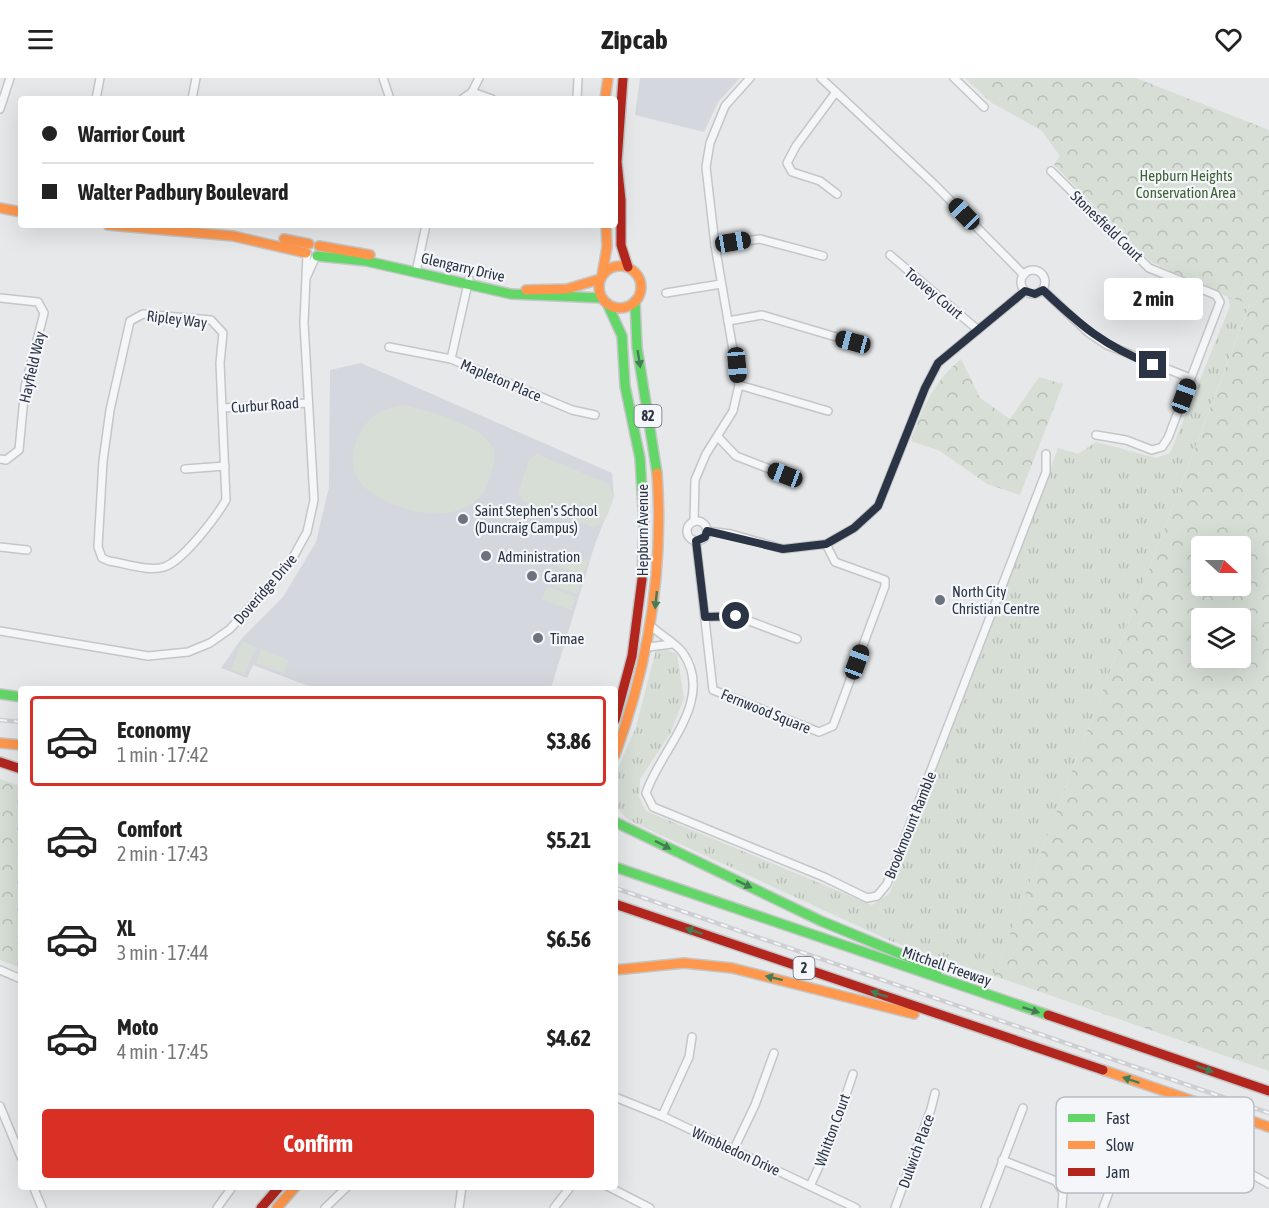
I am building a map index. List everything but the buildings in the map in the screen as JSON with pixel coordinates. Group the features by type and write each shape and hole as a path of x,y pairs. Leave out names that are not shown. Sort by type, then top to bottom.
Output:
{"main road":[{"path":"605,96 608,78"},
{"name":"82","path":"618,145 622,78"},
{"name":"82","path":"618,172 621,200 621,245 627,267 633,271 640,282 635,301"},
{"path":"0,208 18,211"},
{"path":"0,215 18,217"},
{"name":"Glengarry Drive","path":"181,228 417,269 525,296 605,301"},
{"name":"82","path":"605,301 599,286 607,247 606,228"},
{"path":"601,277 609,269 618,266 627,267"},
{"name":"Glengarry Drive","path":"468,282 540,291 577,287 601,277"},
{"path":"605,301 621,308 635,301"},
{"name":"Hepburn Avenue","path":"605,301 622,328 625,341 624,378 640,458 644,556 636,636 618,708"},
{"name":"Hepburn Avenue","path":"618,747 634,704 648,647 658,566 656,464 637,345 635,301"},
{"path":"0,694 18,697"},
{"path":"0,743 18,745"},
{"path":"0,762 18,768"},
{"path":"618,819 634,831"},
{"path":"618,823 821,921 913,959 975,992"},
{"name":"Mitchell Freeway","path":"618,868 1269,1091"},
{"name":"2","path":"618,905 1180,1097"},
{"path":"618,970 684,963 732,968 994,1034"},
{"name":"2","path":"1254,1122 1269,1127"},
{"path":"261,1208 277,1190"},
{"path":"278,1208 293,1190"}],"street":[{"path":"0,109 9,78"},
{"path":"97,96 100,78"},
{"path":"193,96 196,78"},
{"path":"383,78 389,96"},
{"path":"466,96 472,92 479,78"},
{"path":"577,96 578,78"},
{"path":"694,522 695,480 706,454 733,411 739,386 715,245 706,167 710,143 725,105 750,78"},
{"path":"821,78 934,184 1024,275"},
{"path":"954,78 984,107"},
{"path":"472,92 483,96"},
{"path":"836,92 796,146 787,163 792,172 820,181 837,194"},
{"name":"Stonesfield Court","path":"1051,171 1149,268 1216,295 1220,302 1190,378"},
{"path":"417,269 425,228"},
{"path":"715,245 760,239 824,256"},
{"name":"Doveridge Drive","path":"0,631 156,656 188,652 224,634 291,561 307,532 314,491 304,323 312,251"},
{"name":"Toovey Court","path":"890,255 978,330"},
{"path":"1031,270 1039,272 1045,278 1043,290 1035,294 1025,291 1021,284 1024,275 1031,270"},
{"name":"Mapleton Place","path":"468,282 451,359 572,410 595,416"},
{"path":"666,293 721,284"},
{"path":"1043,290 1089,333 1107,345 1190,378 1168,438 1162,447 1152,450 1126,440 1096,435"},
{"path":"707,531 705,537 696,541 690,539 687,533 688,526 694,522 701,522 707,531 783,549 826,544 854,528 878,506 925,388 938,363 1025,291"},
{"name":"Hayfield Way","path":"0,298 38,302 44,313 25,387 19,450 6,460 0,459"},
{"name":"Ripley Way","path":"143,314 211,320 223,333 220,363 222,408 226,500 175,561 156,568 102,558 98,547 107,430 116,379 133,318 143,314"},
{"path":"728,321 756,315 767,316 853,342"},
{"path":"389,347 451,359"},
{"path":"739,386 828,411"},
{"name":"Curbur Road","path":"222,408 308,402"},
{"path":"718,437 736,456 798,480"},
{"name":"Brookmount Ramble","path":"652,627 682,651 690,664 693,694 678,734 650,780 646,793 653,807 824,877 867,898 877,896 887,884 1046,472 1046,454"},
{"path":"185,469 225,466"},
{"name":"Fernwood Square","path":"696,541 713,690 819,732 833,726 885,586 885,580 835,562 826,544"},
{"path":"0,547 27,550"},
{"path":"705,617 736,616 797,639"},
{"path":"648,647 672,644"},
{"path":"0,970 18,978"},
{"path":"662,1116 689,1057 692,1037"},
{"path":"733,1151 755,1104 774,1053"},
{"name":"Whitton Court","path":"810,1186 829,1145 853,1074"},
{"name":"Dulwich Place","path":"895,1208 932,1109 935,1093"},
{"name":"Wimbledon Drive","path":"618,1098 662,1116 856,1208"},
{"path":"0,1106 18,1150"},
{"path":"985,1208 1023,1108"},
{"path":"1002,1160 1056,1181"},
{"path":"1254,1176 1269,1184"},
{"path":"35,1190 42,1208"},
{"path":"217,1208 230,1190"},
{"path":"325,1208 344,1190"},
{"path":"459,1208 461,1190"},
{"path":"554,1208 568,1190"},
{"path":"614,1190 646,1207"},
{"path":"1062,1206 1064,1193"},
{"path":"1102,1208 1108,1193"}],"shaded area":[{"path":"640,78 740,78 718,102 704,132 635,115"},
{"name":"Saint Stephen's School (Duncraig Campus)","path":"361,363 612,473 614,496 595,544 552,686 309,686 253,665 247,678 221,668 242,638 283,597 316,542 329,487 330,370"}],"green space":[{"name":"Hepburn Heights Conservation Area","path":"965,78 1136,78 1269,130 1269,1071 994,976 1250,304 1228,297 1151,262 1054,165 1060,156 1041,130 992,103"},
{"path":"1228,297 1250,303 994,976 893,942 628,820 618,808 618,768 636,727 657,646 677,654 684,698 670,734 640,779 639,797 646,811 872,905 890,893 1058,448 1078,454 1096,442 1156,458 1170,453 1230,306"},
{"path":"961,359 980,398 1010,419 1039,377 1063,384 1020,495 987,484 940,451 911,441 936,386"},
{"path":"404,405 455,420 481,434 490,442 494,454 490,478 482,495 473,503 462,509 445,513 419,512 394,505 362,485 357,477 353,459 361,430 377,414"},
{"path":"537,454 609,484 614,496 607,516 601,523 592,527 523,501 518,492 529,460"},
{"path":"559,551 588,561 583,575 554,565"},
{"path":"553,570 582,581 577,594 548,584"},
{"path":"547,586 576,597 571,610 542,600"},
{"path":"242,641 256,647 245,675 231,670"},
{"path":"261,649 289,660 284,673 256,663"},
{"path":"0,779 18,785 18,967 0,960"}],"railway":[{"path":"0,720 18,722"},
{"path":"618,889 1222,1097"},
{"path":"1254,1108 1269,1113"}],"traffic: fast":[{"path":"317,256 366,261 511,294 602,298"},
{"path":"635,301 637,347 657,473"},
{"path":"607,303 622,336 625,386 640,458 644,524 642,579"},
{"path":"0,694 18,697"},
{"path":"618,823 821,921 913,959 937,972"},
{"path":"618,868 1048,1015"}],"traffic: slow":[{"path":"605,96 608,78"},
{"path":"0,208 18,211"},
{"path":"142,228 233,236 306,253"},
{"path":"602,275 607,247 606,228"},
{"path":"284,239 309,244"},
{"path":"319,246 370,255"},
{"path":"620,266 635,272 641,287 635,302 620,308 605,302 599,287 605,272 620,266"},
{"path":"526,290 567,289 600,279"},
{"path":"618,746 637,686 656,581 659,509 657,473"},
{"path":"0,743 18,745"},
{"path":"618,970 684,963 732,968 914,1014"},
{"path":"1103,1070 1182,1097"},
{"path":"1254,1122 1269,1127"},
{"path":"277,1208 293,1190"}],"traffic: jam":[{"path":"618,148 623,78"},
{"path":"618,172 621,200 621,245 628,267"},
{"path":"618,709 632,656 642,579"},
{"path":"0,762 18,768"},
{"path":"618,905 1103,1070"},
{"path":"1048,1015 1269,1091"},
{"path":"261,1208 277,1190"}],"place":[{"name":"Saint Stephen's School (Duncraig Campus)","path":"463,519"},
{"name":"Administration","path":"486,556"},
{"name":"Carana","path":"532,576"},
{"name":"North City Christian Centre","path":"940,600"},
{"name":"Timae","path":"538,638"}],"route":[{"path":"736,616 705,617 696,541 702,540 707,531 731,534 783,549 826,544 854,528 878,506 925,388 938,363 1025,291 1035,294 1043,290 1089,333 1107,345 1153,365"}]}
